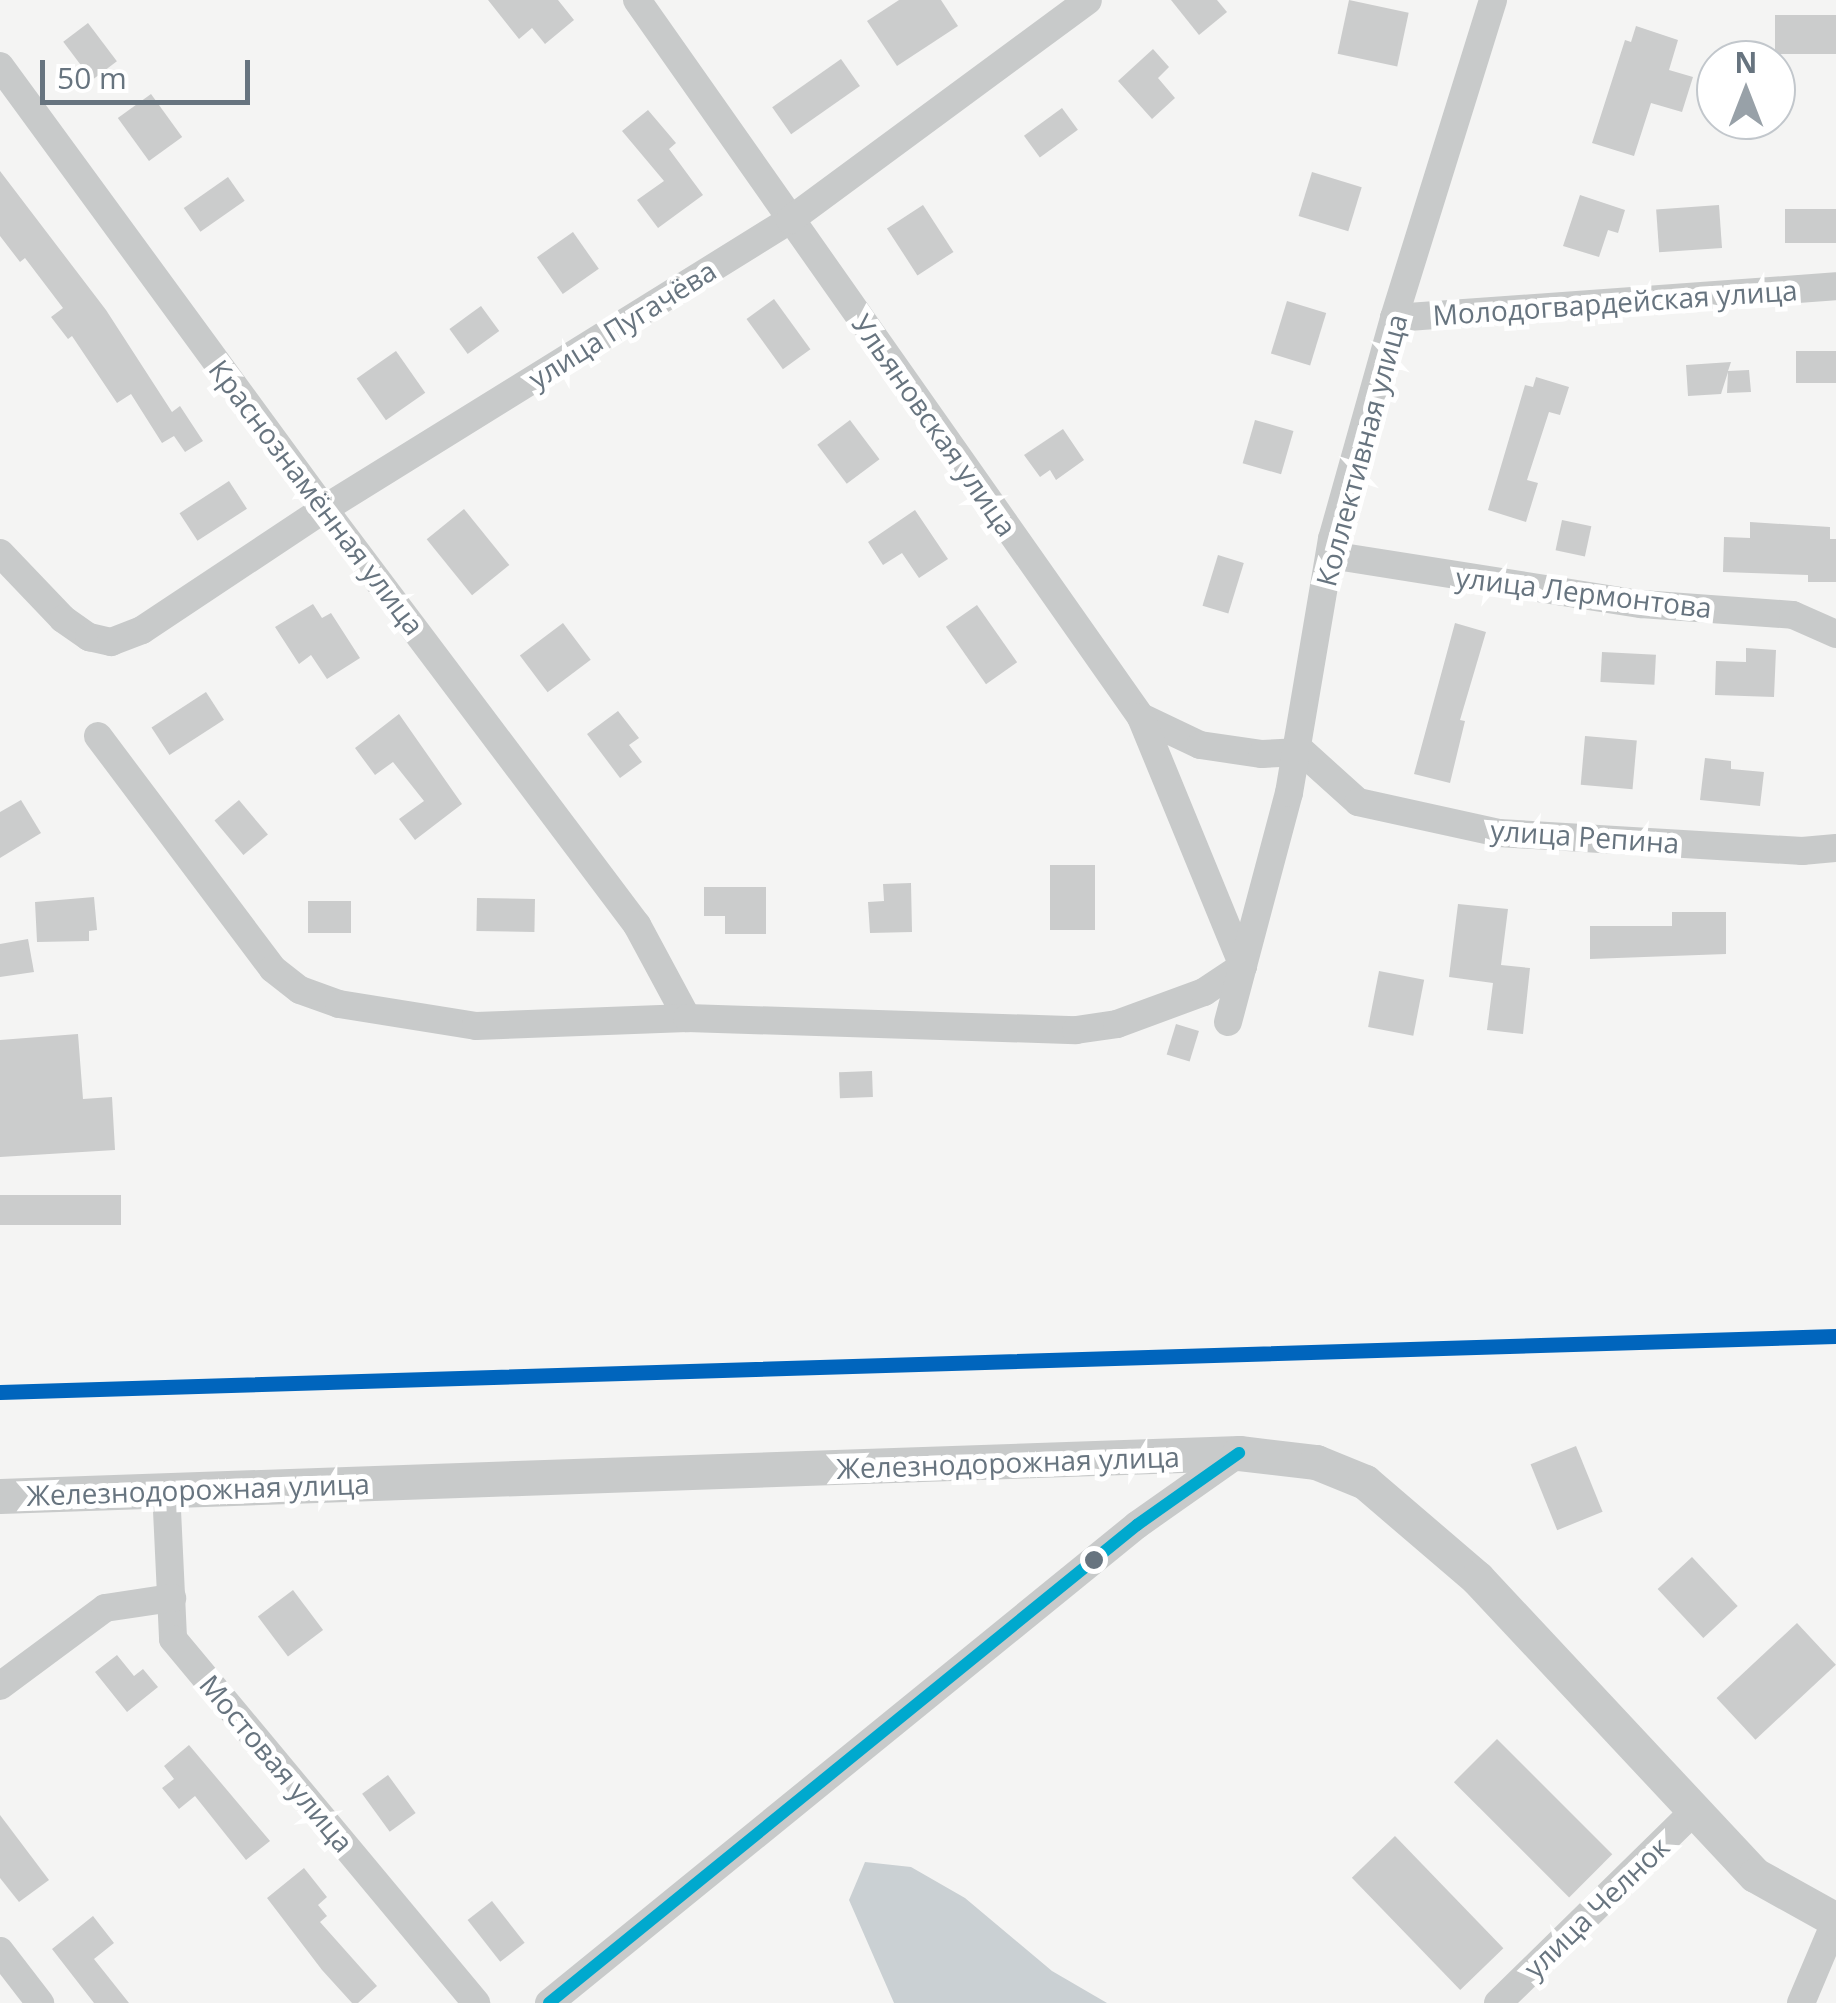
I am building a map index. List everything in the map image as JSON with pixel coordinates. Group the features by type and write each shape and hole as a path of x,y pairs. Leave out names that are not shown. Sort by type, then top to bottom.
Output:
{"street":[{"name":"Ульяновская улица","path":"637,0 1141,717 1200,745 1262,754 1297,749"},
{"name":"улица Пугачёва","path":"0,553 63,619 88,636 111,642 142,630 324,510 790,220 1088,0"},
{"name":"Коллективная улица","path":"1228,1022 1297,749 1330,554 1394,318 1494,0"},
{"name":"Краснознамённая улица","path":"0,66 324,510 637,924 686,1018"},
{"name":"Молодогвардейская улица","path":"1394,318 1836,286"},
{"name":"улица Лермонтова","path":"1330,554 1641,604 1793,615 1836,634"},
{"path":"98,736 273,969 300,990 339,1004 476,1026 686,1018 1076,1030 1117,1024 1204,992 1243,966 1141,717"},
{"name":"улица Репина","path":"1297,749 1358,802 1500,833 1802,851 1836,848"},
{"path":"549,2003 1137,1525 1239,1453"},
{"name":"Железнодорожная улица","path":"0,1496 1239,1453 1316,1462 1365,1482 1477,1578 1755,1876 1836,1920"},
{"name":"Мостовая улица","path":"166,1489 173,1639 476,2003"},
{"path":"0,1686 105,1608 172,1598"},
{"name":"улица Челнок","path":"1498,2003 1694,1811"},
{"path":"1801,2003 1836,1920"},
{"path":"0,1951 40,2003"}],"shaded area":[{"path":"865,1862 911,1867 965,1898 1052,1971 1107,2003 894,2003 849,1900"}],"building":[{"path":"488,0 558,0 574,20 545,44 532,28 519,39"},
{"path":"899,0 941,0 958,26 897,66 867,21"},
{"path":"1171,0 1217,0 1227,12 1199,35"},
{"path":"1349,0 1409,13 1397,66 1338,54"},
{"path":"1775,15 1836,15 1836,54 1796,54 1796,40 1775,40"},
{"path":"88,23 117,61 92,80 63,42"},
{"path":"1636,26 1678,40 1669,70 1693,77 1682,112 1651,103 1634,156 1592,143 1625,40 1631,42"},
{"path":"1153,49 1169,67 1158,78 1175,98 1152,119 1118,81"},
{"path":"841,59 860,86 791,134 772,107"},
{"path":"151,94 182,137 149,161 118,118"},
{"path":"1062,108 1078,130 1040,157 1024,136"},
{"path":"648,110 676,143 669,149 703,195 658,228 637,200 664,181 622,131"},
{"path":"0,171 106,310 172,412 180,406 203,441 185,452 174,436 162,443 131,394 117,403 72,336 68,339 51,317 63,308 25,258 20,262 0,236"},
{"path":"1312,172 1362,187 1348,231 1299,216"},
{"path":"228,177 245,201 200,232 184,208"},
{"path":"1580,195 1625,210 1618,233 1608,230 1599,257 1563,246"},
{"path":"923,205 953,252 917,275 887,228"},
{"path":"1719,205 1722,248 1659,252 1656,209"},
{"path":"1785,209 1836,209 1836,243 1785,243"},
{"path":"573,232 599,269 563,294 537,257"},
{"path":"774,299 810,349 783,369 746,319"},
{"path":"1287,301 1326,313 1310,366 1271,354"},
{"path":"481,306 499,331 468,354 449,329"},
{"path":"396,351 425,393 386,420 357,379"},
{"path":"1796,351 1836,351 1836,383 1796,383"},
{"path":"1731,362 1728,371 1749,370 1751,392 1727,393 1728,372 1721,394 1688,396 1686,365"},
{"path":"1536,377 1569,387 1560,415 1549,412 1527,480 1538,483 1526,522 1488,510 1525,385 1533,387"},
{"path":"850,420 879,459 847,484 817,445"},
{"path":"1255,420 1293,431 1281,474 1243,463"},
{"path":"1063,429 1084,460 1056,480 1050,470 1040,477 1024,455"},
{"path":"229,481 247,509 197,541 180,513"},
{"path":"464,509 509,565 472,595 427,539"},
{"path":"915,510 948,559 919,578 902,553 883,565 868,542"},
{"path":"1562,520 1591,526 1585,557 1556,550"},
{"path":"1750,522 1830,527 1830,539 1836,539 1836,582 1808,582 1808,575 1723,572 1724,537 1750,538"},
{"path":"1218,555 1244,563 1228,614 1203,606"},
{"path":"313,604 322,618 331,613 360,658 327,679 311,655 299,664 275,627"},
{"path":"977,605 1017,662 986,684 946,627"},
{"path":"563,623 591,660 548,692 520,655"},
{"path":"1455,623 1486,632 1460,720 1465,721 1450,783 1414,774"},
{"path":"1746,648 1776,650 1774,697 1715,695 1716,661 1746,662"},
{"path":"1602,652 1656,655 1654,685 1600,682"},
{"path":"206,692 224,720 169,755 151,727"},
{"path":"618,711 639,738 629,745 642,762 620,778 587,734"},
{"path":"399,714 462,804 415,840 399,819 424,801 393,762 375,775 355,748"},
{"path":"1585,736 1637,741 1633,789 1581,785"},
{"path":"1705,758 1731,761 1731,769 1764,772 1760,806 1700,800"},
{"path":"21,800 41,833 0,858 0,812"},
{"path":"239,800 268,834 243,855 214,821"},
{"path":"1050,865 1095,865 1095,930 1050,930"},
{"path":"911,883 912,932 870,933 868,902 884,901 883,884"},
{"path":"704,887 766,887 766,934 725,934 725,916 704,916"},
{"path":"94,897 97,930 89,931 89,941 37,942 35,902"},
{"path":"477,898 535,899 534,932 476,931"},
{"path":"308,901 351,901 351,933 308,933"},
{"path":"1458,904 1508,909 1501,965 1530,968 1523,1034 1487,1030 1493,983 1449,977"},
{"path":"1672,912 1726,912 1726,954 1590,959 1590,926 1672,926"},
{"path":"28,939 34,972 0,977 0,944"},
{"path":"1379,971 1424,980 1413,1036 1368,1027"},
{"path":"1176,1024 1199,1031 1190,1062 1167,1055"},
{"path":"78,1034 83,1099 112,1097 115,1150 0,1157 0,1040"},
{"path":"872,1071 873,1097 840,1098 839,1072"},
{"path":"0,1195 121,1195 121,1225 0,1225"},
{"path":"1576,1446 1603,1512 1557,1530 1531,1464"},
{"path":"1692,1557 1738,1606 1703,1638 1658,1589"},
{"path":"293,1590 323,1630 288,1656 258,1616"},
{"path":"1797,1623 1836,1665 1755,1740 1717,1698"},
{"path":"117,1655 134,1676 143,1669 158,1687 127,1712 95,1672"},
{"path":"1497,1739 1612,1854 1569,1897 1454,1782"},
{"path":"189,1745 270,1841 246,1860 195,1796 179,1809 162,1788 174,1779 164,1766"},
{"path":"388,1775 416,1813 390,1832 362,1794"},
{"path":"0,1815 49,1880 19,1902 0,1878"},
{"path":"1395,1836 1503,1948 1460,1990 1352,1878"},
{"path":"304,1868 327,1897 318,1905 327,1916 320,1922 377,1986 358,2003 352,2003 322,1970 267,1898"},
{"path":"492,1901 525,1943 500,1962 468,1920"},
{"path":"93,1916 114,1943 94,1959 129,2003 94,2003 52,1949"}],"transit line":[{"path":"0,1392 1836,1336"},
{"path":"549,2003 1137,1525 1239,1453"}]}
